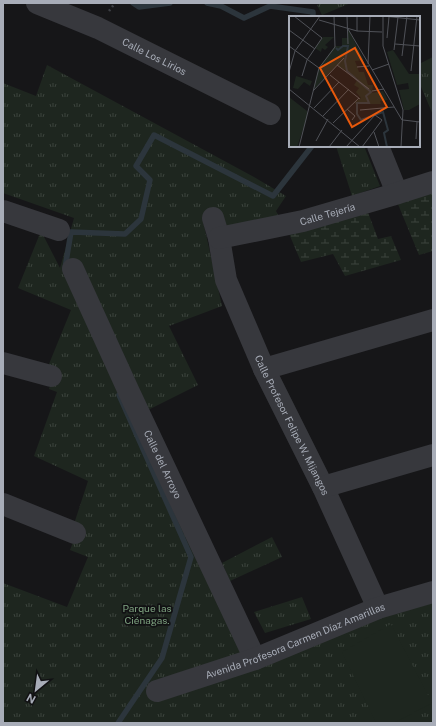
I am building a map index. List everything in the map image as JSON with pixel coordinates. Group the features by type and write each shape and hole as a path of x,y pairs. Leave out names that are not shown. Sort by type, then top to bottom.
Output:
{"street":[{"name":"Calle Los Lirios","path":"37,3 98,28 270,114"},
{"path":"378,147 397,194"},
{"name":"Calle Tejería","path":"216,228 303,221 433,182"},
{"path":"3,211 59,230"},
{"name":"Calle Profesor Felipe W. Mijangos","path":"216,228 226,280 264,369 323,487 378,608"},
{"name":"Calle del Arroyo","path":"73,269 129,392 256,659"},
{"path":"264,369 433,320"},
{"path":"3,363 51,376"},
{"path":"323,487 433,454"},
{"path":"3,504 75,533"},
{"name":"Avenida Profesora Carmen Díaz Amarillas","path":"157,691 256,659 378,608 433,592"}],"green space":[{"path":"322,3 351,3 322,15 317,5"},
{"path":"433,57 433,115 420,84 420,64"},
{"name":"Parque las Ciénagas.","path":"47,65 254,177 286,196 276,211 281,220 222,229 203,221 222,306 169,326 198,385 134,417 253,657 433,597 433,723 3,723 3,583 67,607 88,557 70,550 79,526 74,524 88,481 34,456 57,392 49,389 53,376 49,364 71,310 18,288 41,231 60,268 74,218 3,193 3,83 36,96"},
{"path":"336,147 364,147 380,186 352,196"},
{"path":"433,187 433,251 419,255 395,197"},
{"path":"366,207 378,239 391,236 401,260 345,276 333,254 301,262 287,229"},
{"path":"272,537 282,557 230,581 222,563"},
{"path":"302,597 311,619 265,633 254,612"},
{"path":"391,624 432,703 394,723 376,723 342,652"}],"waterway":[{"path":"133,3 139,7 170,3"},
{"path":"207,3 221,6 244,18 270,6 313,12 313,16"},
{"path":"65,268 71,232 125,234 141,219 150,180 136,166 154,135 273,196 311,147"},
{"path":"118,723 162,658 191,557 119,395"}]}
